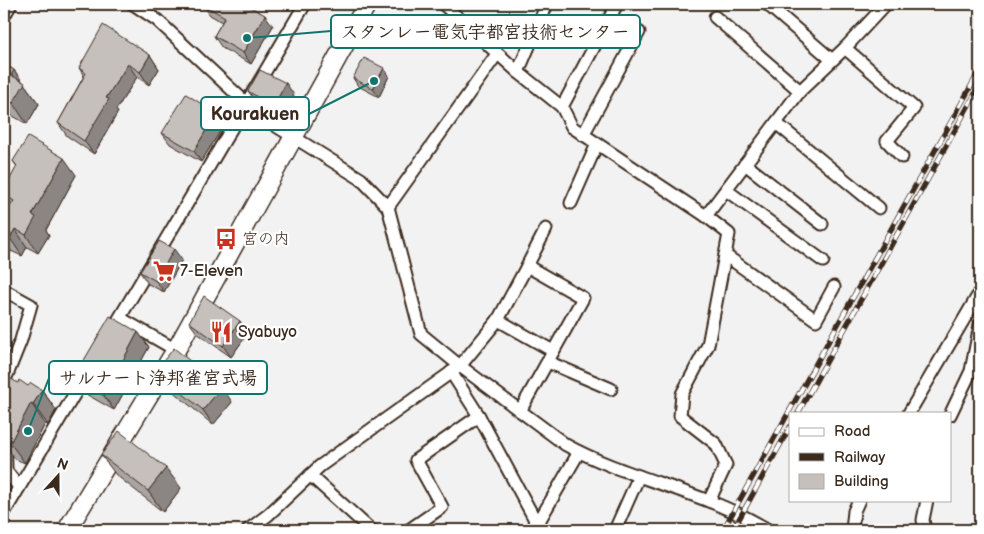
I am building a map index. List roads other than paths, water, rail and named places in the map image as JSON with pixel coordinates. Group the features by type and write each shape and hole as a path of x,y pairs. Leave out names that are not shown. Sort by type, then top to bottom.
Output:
{"highway":[{"path":"67,530 176,350 367,4"}],"street":[{"path":"4,16 11,4"},
{"path":"133,4 157,20 260,116 292,138 361,179 388,208 421,334 455,369 579,452 638,476 709,501 768,530"},
{"path":"105,343 305,4"},
{"path":"443,4 497,54 562,107 572,128 706,216 729,234 708,344 682,394 680,416 716,444 726,465 709,501"},
{"path":"518,72 547,4"},
{"path":"562,107 617,4"},
{"path":"767,4 832,60"},
{"path":"706,216 800,91 845,48 886,4"},
{"path":"715,17 800,91"},
{"path":"583,135 639,32"},
{"path":"845,48 914,108 887,141 902,157"},
{"path":"388,208 497,54"},
{"path":"776,123 879,208"},
{"path":"571,203 597,144"},
{"path":"746,164 822,224"},
{"path":"726,190 823,261"},
{"path":"248,530 268,515 310,475 455,369 498,320 546,229"},
{"path":"725,255 816,320 834,287"},
{"path":"520,411 583,298 527,266"},
{"path":"4,290 31,305 21,340 4,380 5,398"},
{"path":"911,412 980,292"},
{"path":"120,318 176,350"},
{"path":"498,320 553,351"},
{"path":"951,412 971,371 980,325"},
{"path":"4,513 94,360"},
{"path":"548,362 611,389"},
{"path":"455,369 534,518 535,530"},
{"path":"5,416 5,471 19,487"},
{"path":"409,530 442,508 416,460 479,416"},
{"path":"535,530 579,452"},
{"path":"310,475 371,530"},
{"path":"615,530 638,476"},
{"path":"852,530 854,511 858,502"},
{"path":"925,530 923,520 927,502"}],"railway":[{"path":"723,530 980,70"},
{"path":"799,412 980,85"},
{"path":"733,530 789,429"}],"place":[{"name":"スタンレー電気宇都宮技術センター","path":"247,38"},
{"name":"Kourakuen","path":"374,81"},
{"name":"宮の内","path":"226,239"},
{"name":"7-Eleven","path":"164,271"},
{"name":"Syabuyo","path":"221,332"},
{"name":"サルナート浄邦雀宮式場","path":"28,431"}]}
